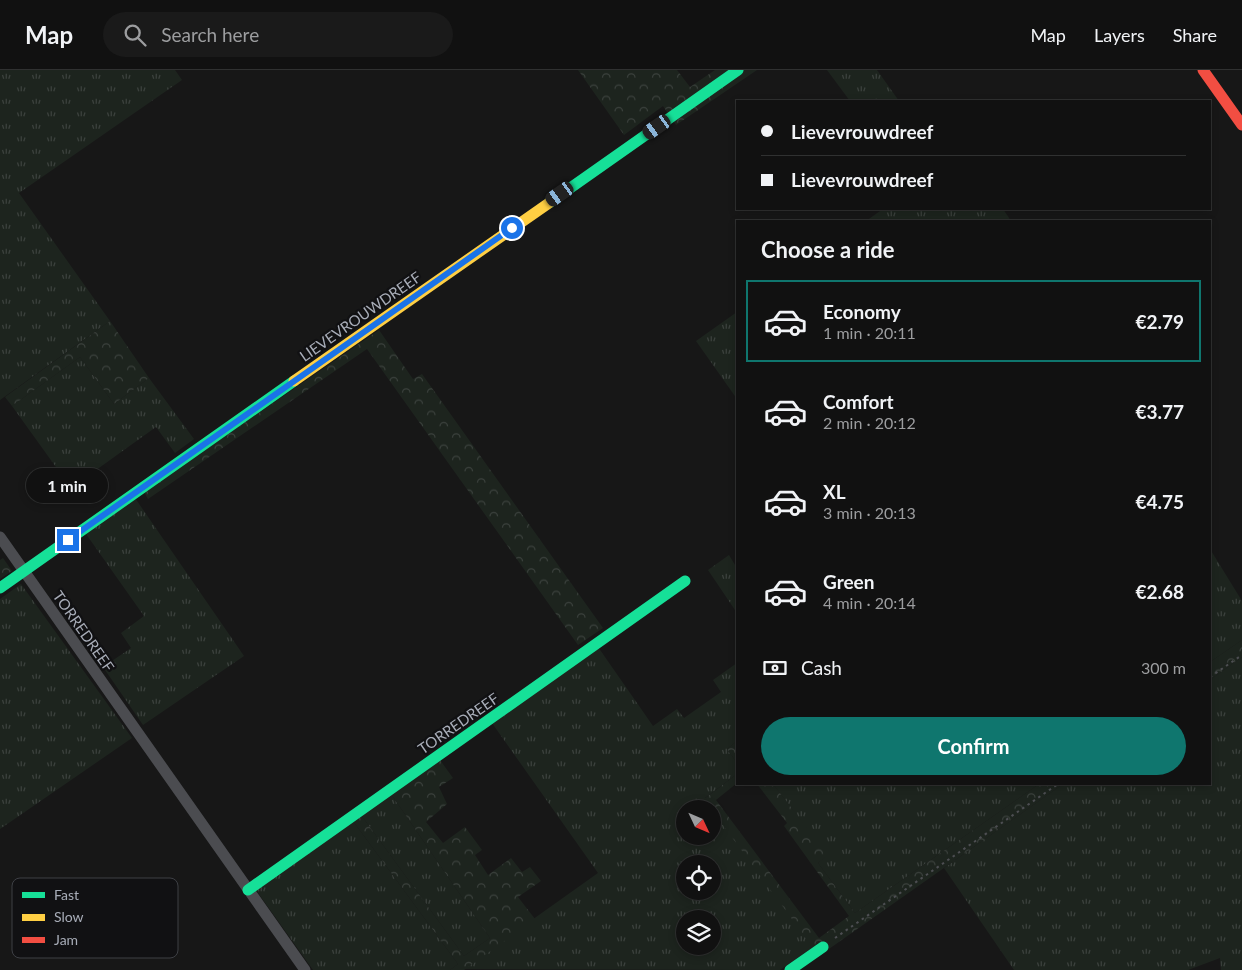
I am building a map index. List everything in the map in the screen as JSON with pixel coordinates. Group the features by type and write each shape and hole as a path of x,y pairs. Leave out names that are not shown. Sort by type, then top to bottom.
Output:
{"street":[{"name":"LIEVEVROUWDREEF","path":"0,588 738,70"},
{"path":"1203,70 1242,125"},
{"name":"TORREDREEF","path":"0,537 304,970"},
{"name":"TORREDREEF","path":"248,890 685,581"},
{"path":"790,970 823,947"}],"path":[{"path":"1211,676 1242,654"},
{"path":"823,947 1057,785"}],"green space":[{"path":"0,70 175,70 182,80 19,193 110,321 0,400"},
{"path":"578,70 677,70 690,87 715,70 757,70 676,125 663,106 624,135"},
{"path":"827,70 877,70 898,100 849,100"},
{"path":"882,210 1004,210 1010,220 867,220"},
{"path":"736,313 736,398 696,341"},
{"path":"110,321 149,378 114,404 80,357 12,406 5,397"},
{"path":"379,330 413,379 422,374 603,628 578,645 367,349 148,499 144,492"},
{"path":"80,357 114,404 149,378 194,439 175,453 156,427 71,488 12,406"},
{"path":"135,498 244,656 143,725 103,667 131,648 121,633 144,616 86,534"},
{"path":"1211,551 1242,601 1242,640 1211,661"},
{"path":"729,555 736,564 736,612 708,570"},
{"path":"3,558 12,571 0,579 0,560"},
{"path":"21,584 132,738 0,829 0,599"},
{"path":"1242,640 1242,657 1211,679 1211,661"},
{"path":"598,647 653,726 677,709 684,718 721,692 713,680 736,664 736,742 727,749 736,762 736,775 705,798 706,800 676,800 676,845 721,845 721,821 813,947 780,970 463,969 598,873 492,723"},
{"path":"1242,657 1242,970 1221,970 1220,958 1188,970 1014,970 944,868 1062,785 1211,785 1211,679"},
{"path":"736,742 736,762 727,749"},
{"path":"440,760 453,778 439,787 447,804 426,822 443,843 465,827 482,850 475,855 488,875 511,858 522,872 530,867 541,881 518,897 535,919 464,970 450,970 458,964 353,821 361,815 464,956 490,938 391,794"},
{"path":"736,775 736,784 716,800 705,800"},
{"path":"758,785 774,785 828,855 818,863 855,913 1038,785 1062,785 819,956 721,822 721,807 819,938 849,916 784,826 787,823"},
{"path":"774,785 1038,785 855,913 818,863 827,855"},
{"path":"391,794 490,938 464,956 361,815"},
{"path":"353,821 458,964 450,970 313,970 256,890"}],"traffic: fast":[{"path":"549,203 738,70"},
{"path":"0,588 294,381"},
{"path":"248,890 685,581"},
{"path":"790,970 823,947"}],"traffic: slow":[{"path":"294,381 549,203"}],"traffic: jam":[{"path":"1203,70 1242,125"}],"route":[{"path":"68,540 512,228"}]}
